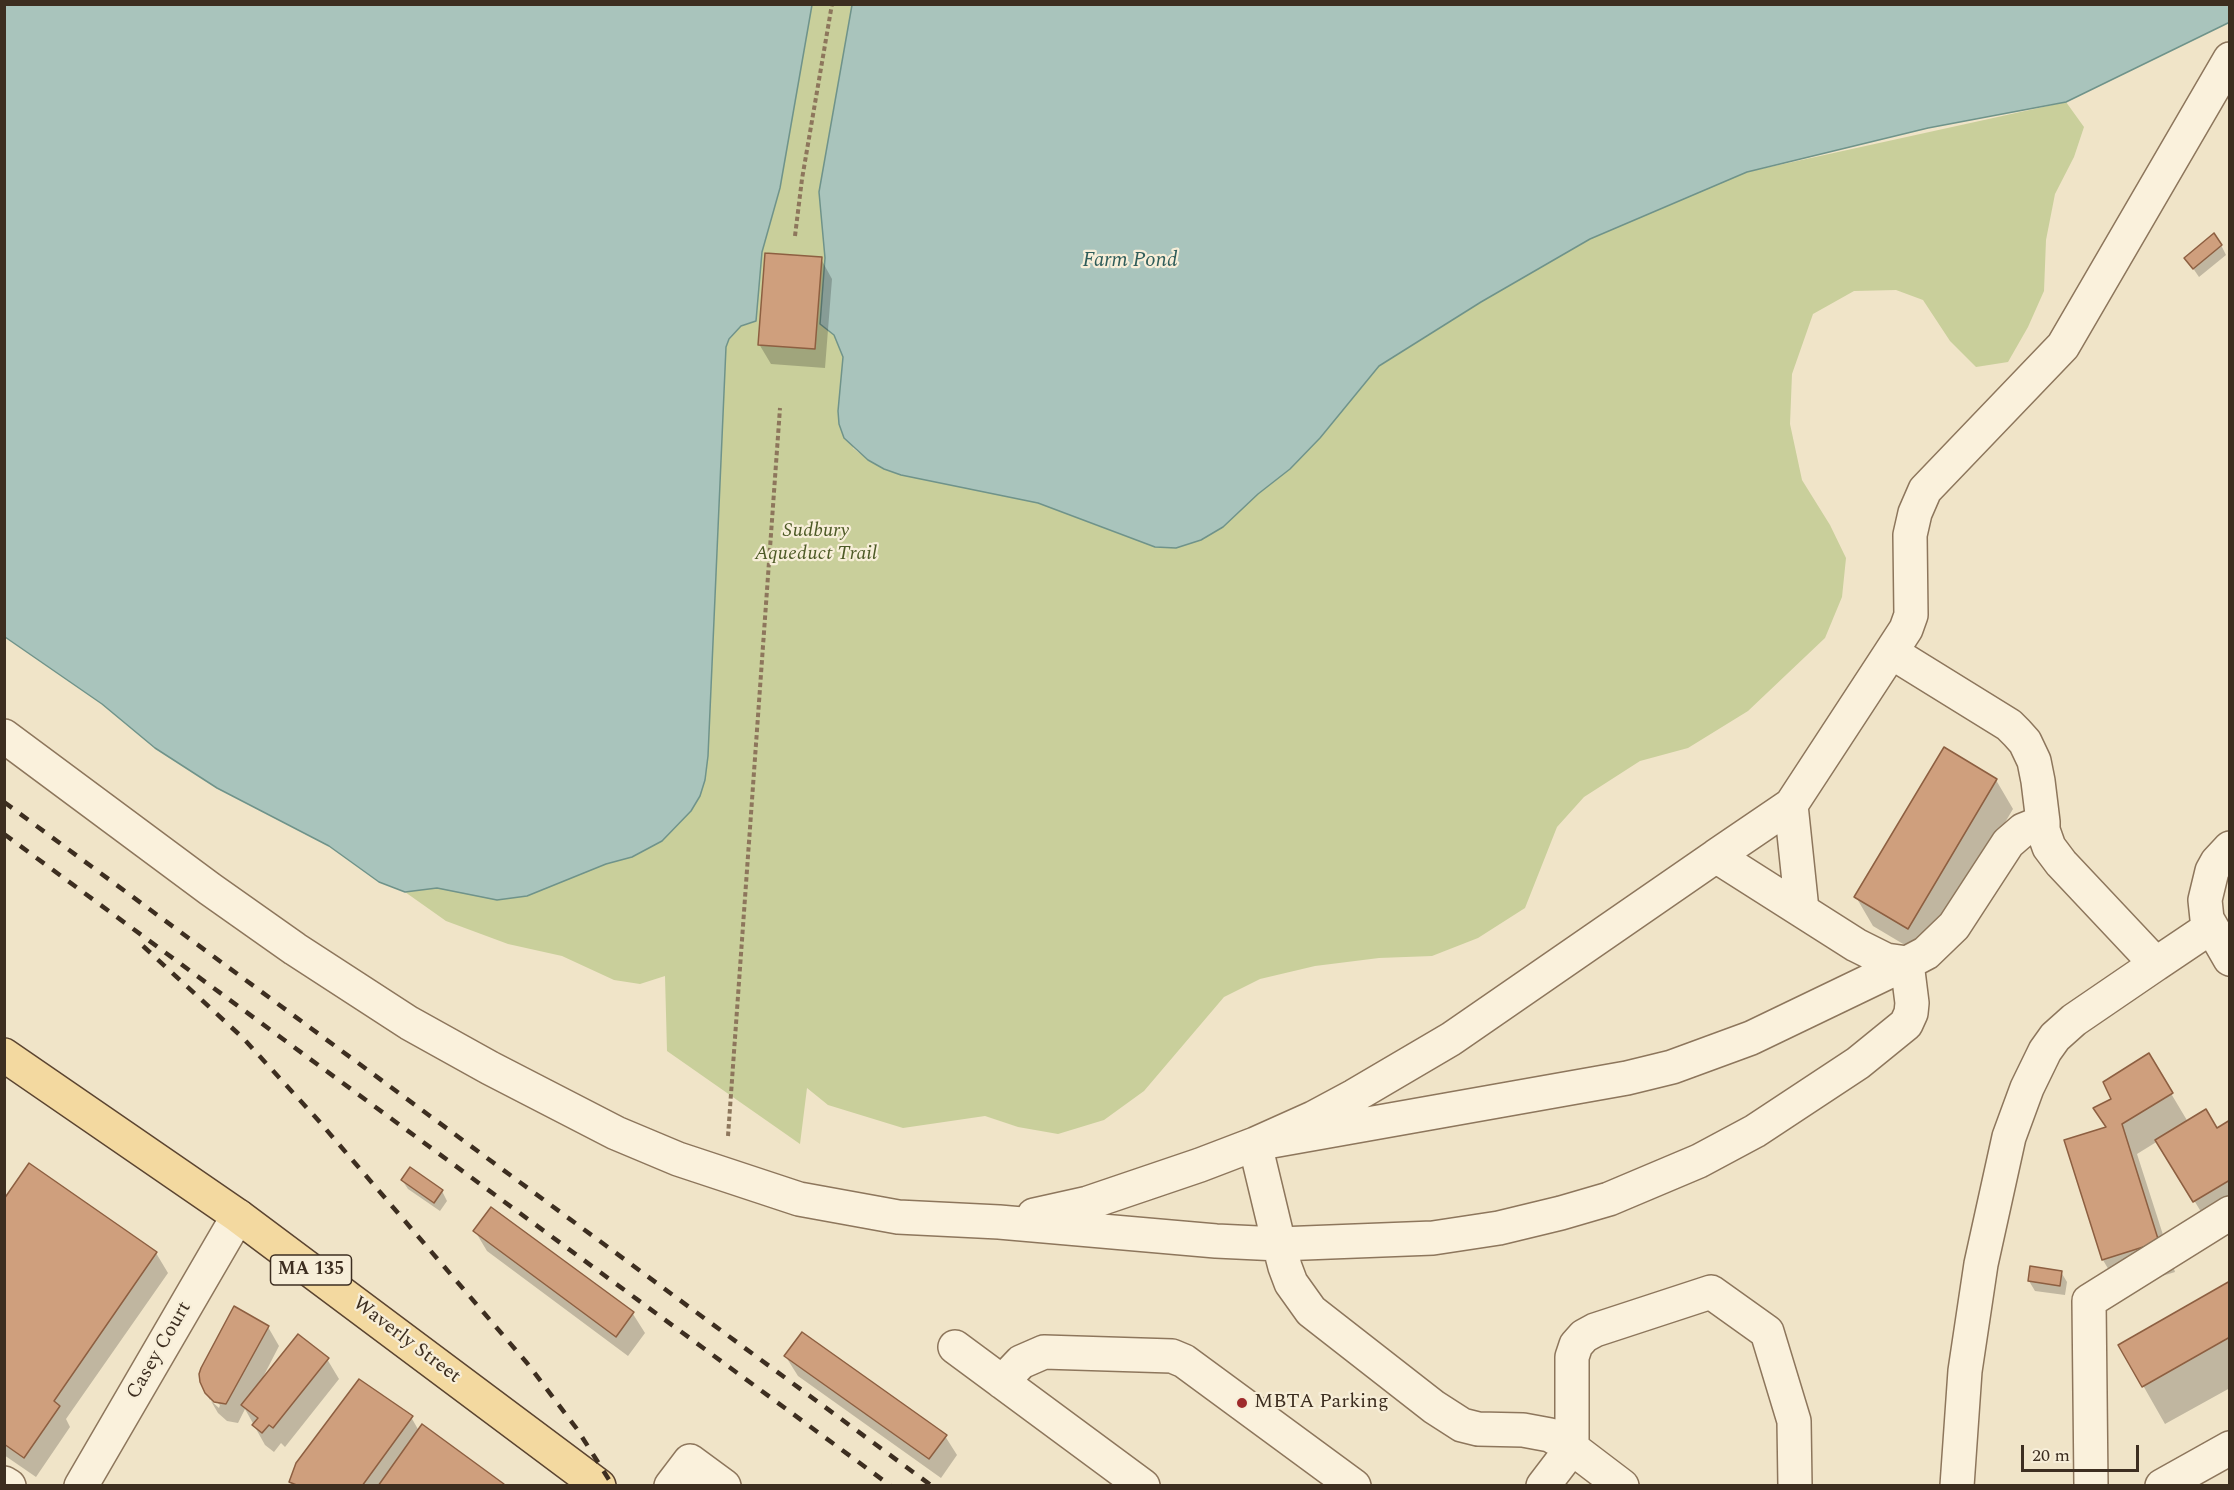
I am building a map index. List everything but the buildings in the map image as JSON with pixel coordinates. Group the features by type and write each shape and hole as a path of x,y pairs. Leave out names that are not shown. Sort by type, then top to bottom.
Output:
{"main road":[{"name":"Waverly Street","path":"8,1065 238,1216 599,1485"}],"street":[{"path":"999,1221 1050,1213 1088,1203 1200,1165 1313,1118 1451,1039 1791,806 1906,629 1911,615 1910,535 1915,513 1925,490 2063,346 2229,59"},
{"path":"1891,652 2009,725 2025,742 2034,761 2045,838 2055,855 2156,964"},
{"path":"4,736 210,890 295,949 409,1023 616,1133 678,1159 799,1199 897,1217 999,1221 1216,1241 1279,1244 1432,1238 1499,1228 1561,1213 1655,1181 1699,1161 1755,1131 1848,1070 1897,1034 1906,1024 1911,1012 1911,988 1907,963"},
{"path":"1791,806 1802,910"},
{"path":"1255,1144 1627,1078 1672,1067 1751,1038 1926,952 1954,926 2008,843 2023,830 2043,822"},
{"path":"2229,848 2217,862 2209,880 2205,910 2211,927 2229,959"},
{"path":"1716,856 1873,954 1895,962 1907,963"},
{"path":"1957,1485 1962,1398 1981,1264 2010,1137 2027,1088 2045,1051 2055,1037 2074,1020 2211,927"},
{"path":"1255,1144 1279,1244 1291,1283 1311,1311 1448,1418 1478,1429 1523,1430 1550,1435 1572,1448 1622,1485"},
{"path":"2091,1485 2089,1301 2229,1213"},
{"name":"Casey Court","path":"81,1485 238,1216"},
{"path":"1543,1485 1572,1448 1572,1357 1576,1345 1584,1336 1595,1330 1711,1292 1767,1332 1794,1421 1795,1485"},
{"path":"955,1347 1143,1485"},
{"path":"1002,1382 1021,1362 1036,1353 1052,1350 1172,1356 1184,1361 1354,1485"},
{"path":"2162,1485 2229,1448"},
{"path":"671,1485 690,1461 724,1485"},
{"path":"4,1482 9,1485"}],"path":[{"path":"795,236 802,179 832,4"},
{"path":"726,1176 780,408"}],"green space":[{"name":"Sudbury Aqueduct Trail","path":"812,5 852,5 819,192 825,258 820,324 834,335 843,357 853,448 884,469 901,475 1038,503 1128,537 1223,527 1258,494 1290,469 1320,438 1379,366 1481,302 1590,239 1747,172 2066,102 2084,127 2074,157 2055,194 2046,240 2044,291 2028,327 2008,362 1976,367 1950,341 1923,300 1896,290 1854,291 1813,314 1792,374 1790,424 1802,480 1830,525 1846,558 1842,597 1825,638 1748,711 1688,748 1640,761 1584,797 1557,827 1525,908 1478,938 1432,956 1379,958 1315,966 1260,979 1224,997 1144,1091 1104,1120 1058,1134 1018,1127 985,1116 903,1128 828,1105 807,1088 800,1144 667,1051 665,976 640,984 614,980 562,956 508,944 446,921 405,892 437,888 497,900 527,896 606,864 632,857 662,841 691,811 700,796 708,756 726,347 741,326 756,321 762,252 780,188"}],"water":[{"path":"5,4 812,5 780,188 762,252 756,321 741,326 729,339 726,347 708,756 705,780 700,796 691,811 662,841 632,857 606,864 527,896 497,900 437,888 405,892 379,882 329,846 217,788 155,748 102,704 5,637"},
{"name":"Farm Pond","path":"2229,4 2230,22 2066,102 1928,128 1747,172 1590,239 1481,302 1379,366 1320,438 1290,469 1258,494 1223,527 1201,540 1176,548 1155,547 1038,503 901,475 868,460 844,438 839,424 838,411 843,357 834,335 820,324 825,258 819,192 852,5"}],"railway":[{"path":"4,802 932,1486"},
{"path":"4,834 891,1486"},
{"path":"143,946 243,1038 318,1120 527,1363 577,1429 613,1486"}],"place":[{"name":"MBTA Parking","path":"1242,1403"}]}
